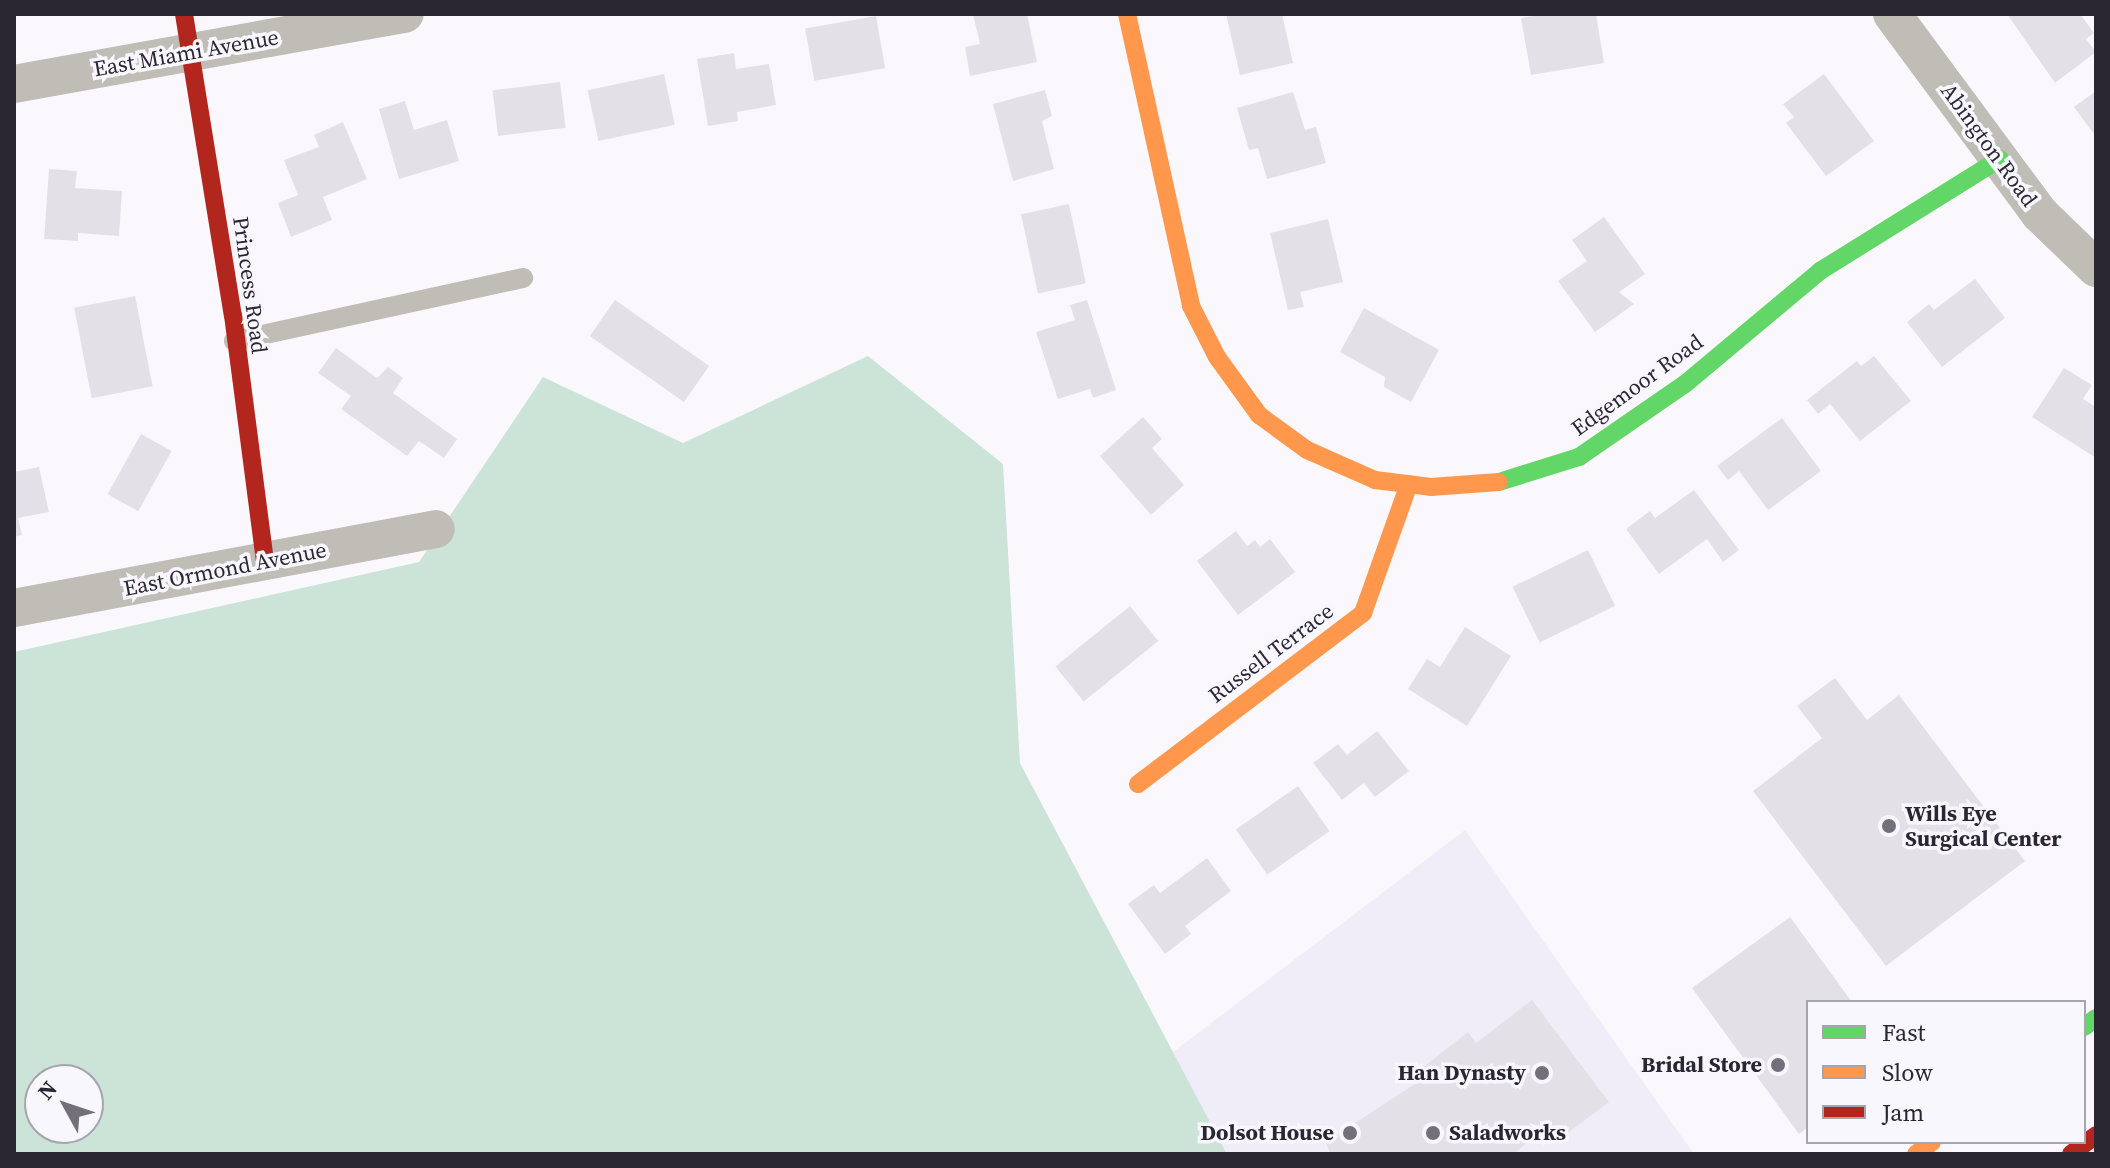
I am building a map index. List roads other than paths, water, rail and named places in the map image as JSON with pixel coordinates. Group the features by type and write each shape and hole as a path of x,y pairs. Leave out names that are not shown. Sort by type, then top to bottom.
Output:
{"main road":[{"name":"Princess Road","path":"184,14 265,563"},
{"name":"Edgemoor Road","path":"1127,14 1191,306 1217,357 1259,415 1307,450 1375,480 1409,484 1507,481 1579,457 1685,384 1820,271 2000,159"},
{"name":"Russell Terrace","path":"1138,784 1363,613 1409,484"}],"street":[{"name":"East Miami Avenue","path":"14,84 405,14"},
{"name":"Abington Road","path":"1892,14 2040,214 2096,268"},
{"name":"East Ormond Avenue","path":"14,608 436,529"}],"lane":[{"path":"234,341 523,278"}],"place":[{"name":"Wills Eye Surgical Center","path":"1889,826"},
{"name":"Bridal Store","path":"1778,1065"},
{"name":"Han Dynasty","path":"1542,1073"},
{"name":"Dolsot House","path":"1350,1133"},
{"name":"Saladworks","path":"1433,1133"}]}
